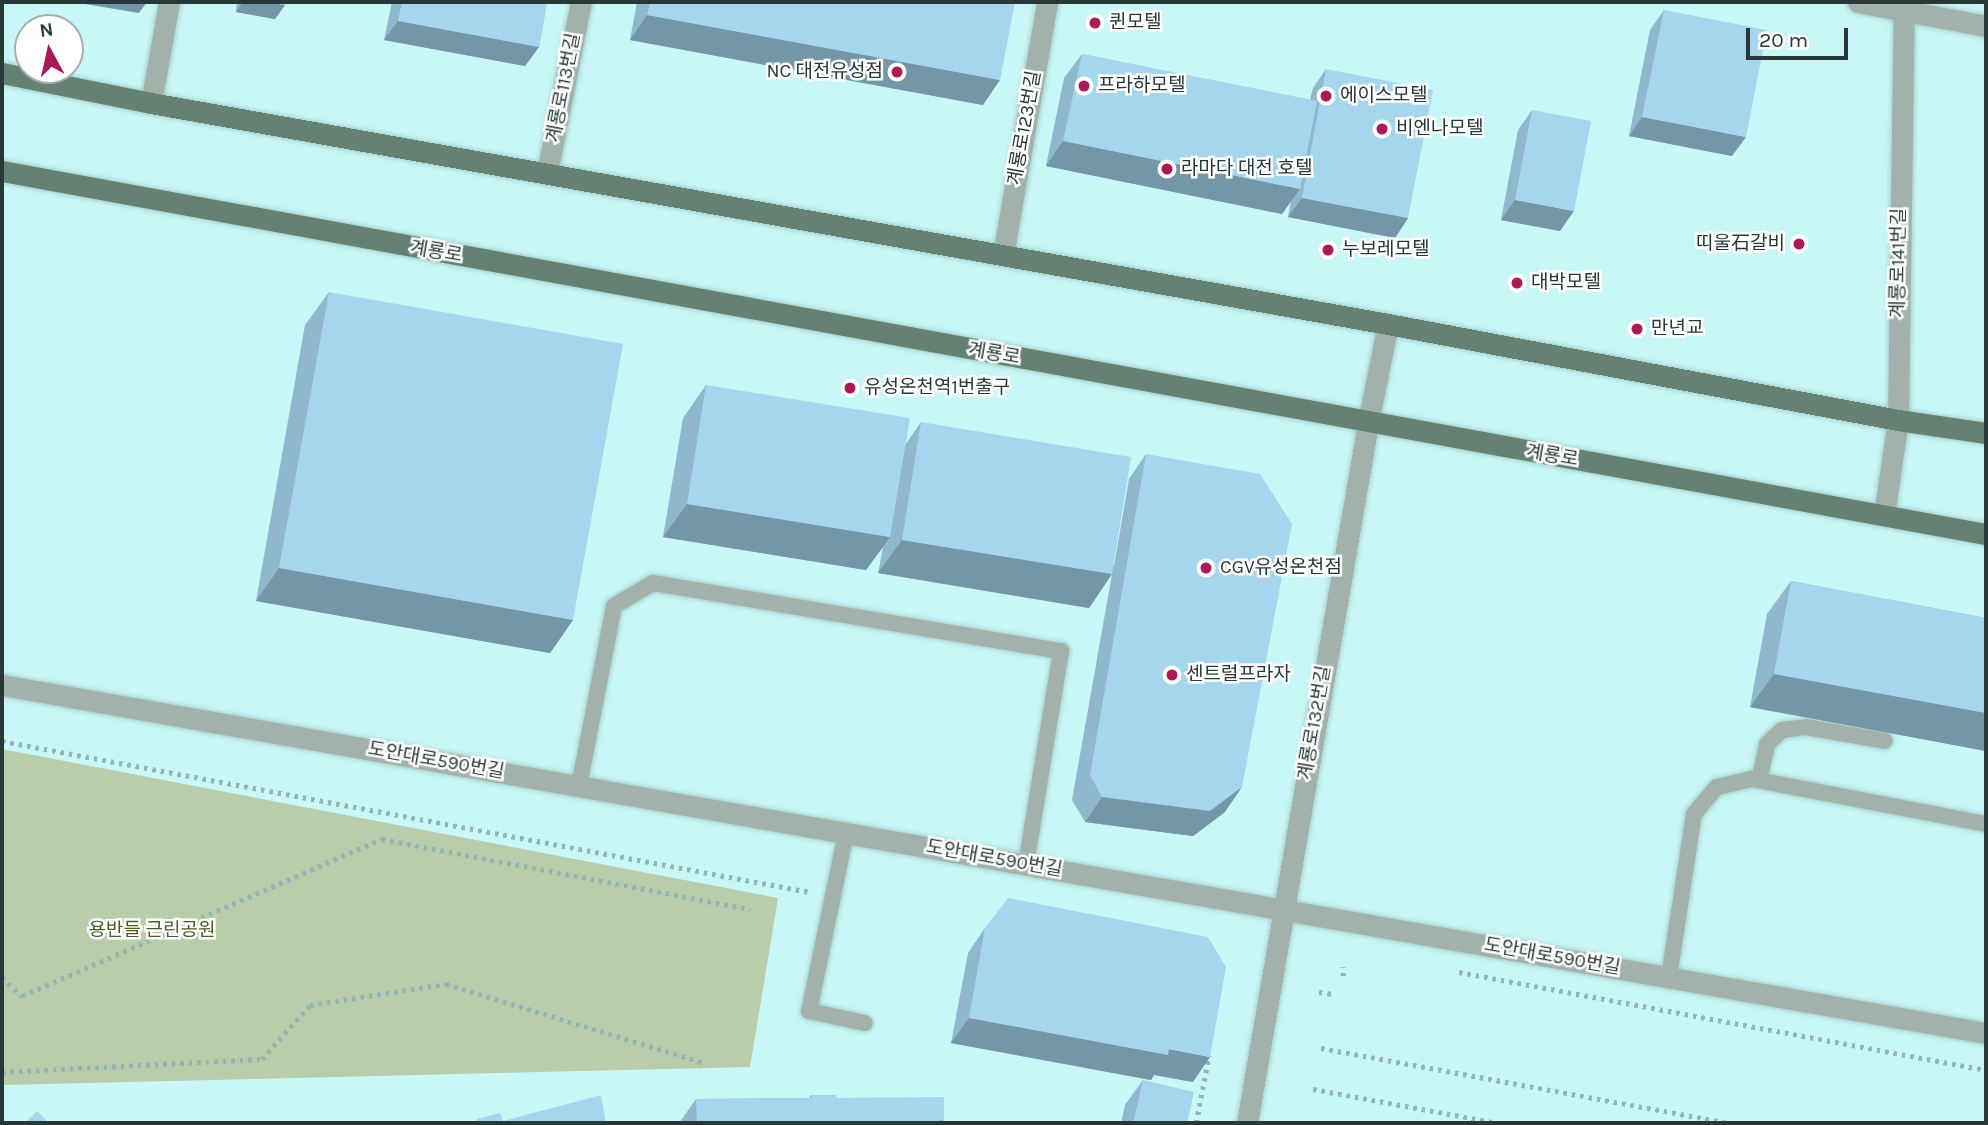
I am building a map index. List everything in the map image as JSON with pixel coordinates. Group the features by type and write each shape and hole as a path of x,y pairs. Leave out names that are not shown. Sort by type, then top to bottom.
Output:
{"main road":[{"path":"58,84 151,103 1388,324 1898,420 1986,433"},
{"name":"계룡로","path":"2,171 27,178 1986,534"},
{"path":"2,178 27,178"}],"street":[{"path":"151,103 169,2"},
{"name":"계룡로113번길","path":"547,173 580,2"},
{"name":"계룡로123번길","path":"1003,255 1047,2"},
{"path":"1858,2 1904,6 1986,26"},
{"name":"계룡로141번길","path":"1884,515 1898,420 1904,6"},
{"name":"계룡로132번길","path":"1247,1123 1282,909 1388,324"},
{"name":"도안대로590번길","path":"2,685 1986,1033"}],"lane":[{"path":"579,786 614,606 653,583 1061,651 1026,864"},
{"path":"1759,780 1767,744 1782,730 1806,727 1885,741"},
{"path":"1669,977 1695,814 1717,787 1759,780 1986,824"},
{"path":"846,833 808,1011 865,1023"}],"path":[{"path":"2,741 815,893"},
{"path":"2,977 22,996 382,839 750,909"},
{"path":"1343,967 1343,976"},
{"path":"1458,971 1986,1070"},
{"path":"2,1072 262,1059 310,1005 446,984 705,1063"},
{"path":"1318,992 1333,994"},
{"path":"1321,1048 1730,1123"},
{"path":"1196,1123 1210,1051"},
{"path":"1313,1089 1499,1123"}],"green space":[{"name":"용반들 근린공원","path":"2,749 778,898 750,1067 2,1085"}],"building":[{"path":"263,2 285,2 285,5"},
{"path":"402,2 547,2 539,47 398,21"},
{"name":"NC 대전유성점","path":"650,2 1015,2 1000,80 647,15"},
{"path":"1664,10 1767,30 1746,137 1642,117"},
{"path":"1082,54 1317,101 1300,189 1063,141"},
{"path":"1326,69 1433,90 1408,218 1302,198"},
{"path":"1532,110 1591,121 1574,211 1515,200"},
{"path":"329,292 623,344 573,620 279,568"},
{"path":"706,385 910,418 890,537 687,504"},
{"path":"921,422 1131,457 1112,574 902,540"},
{"name":"센트럴프라자","path":"1146,454 1260,474 1292,524 1242,787 1210,811 1102,797 1090,775"},
{"path":"1791,581 1986,618 1986,713 1774,674"},
{"path":"1008,898 1208,937 1226,967 1210,1057 1169,1049 1168,1055 969,1018 985,928"},
{"path":"1143,1080 1194,1092 1187,1123 1133,1123"},
{"path":"601,1095 606,1123 478,1123 477,1119 500,1113 503,1121"},
{"path":"811,1095 836,1095 837,1098 944,1097 944,1120 939,1120 939,1123 697,1123 696,1099 812,1098"},
{"path":"37,1111 49,1123 25,1123"}],"place":[{"name":"퀸모텔","path":"1095,23"},
{"name":"NC 대전유성점","path":"897,72"},
{"name":"프라하모텔","path":"1084,86"},
{"name":"에이스모텔","path":"1326,96"},
{"name":"비엔나모텔","path":"1382,129"},
{"name":"라마다 대전 호텔","path":"1167,169"},
{"name":"띠울石갈비","path":"1799,244"},
{"name":"누보레모텔","path":"1328,250"},
{"name":"대박모텔","path":"1517,283"},
{"name":"만년교","path":"1637,329"},
{"name":"유성온천역1번출구","path":"850,388"},
{"name":"CGV유성온천점","path":"1206,568"},
{"name":"센트럴프라자","path":"1172,675"}]}
